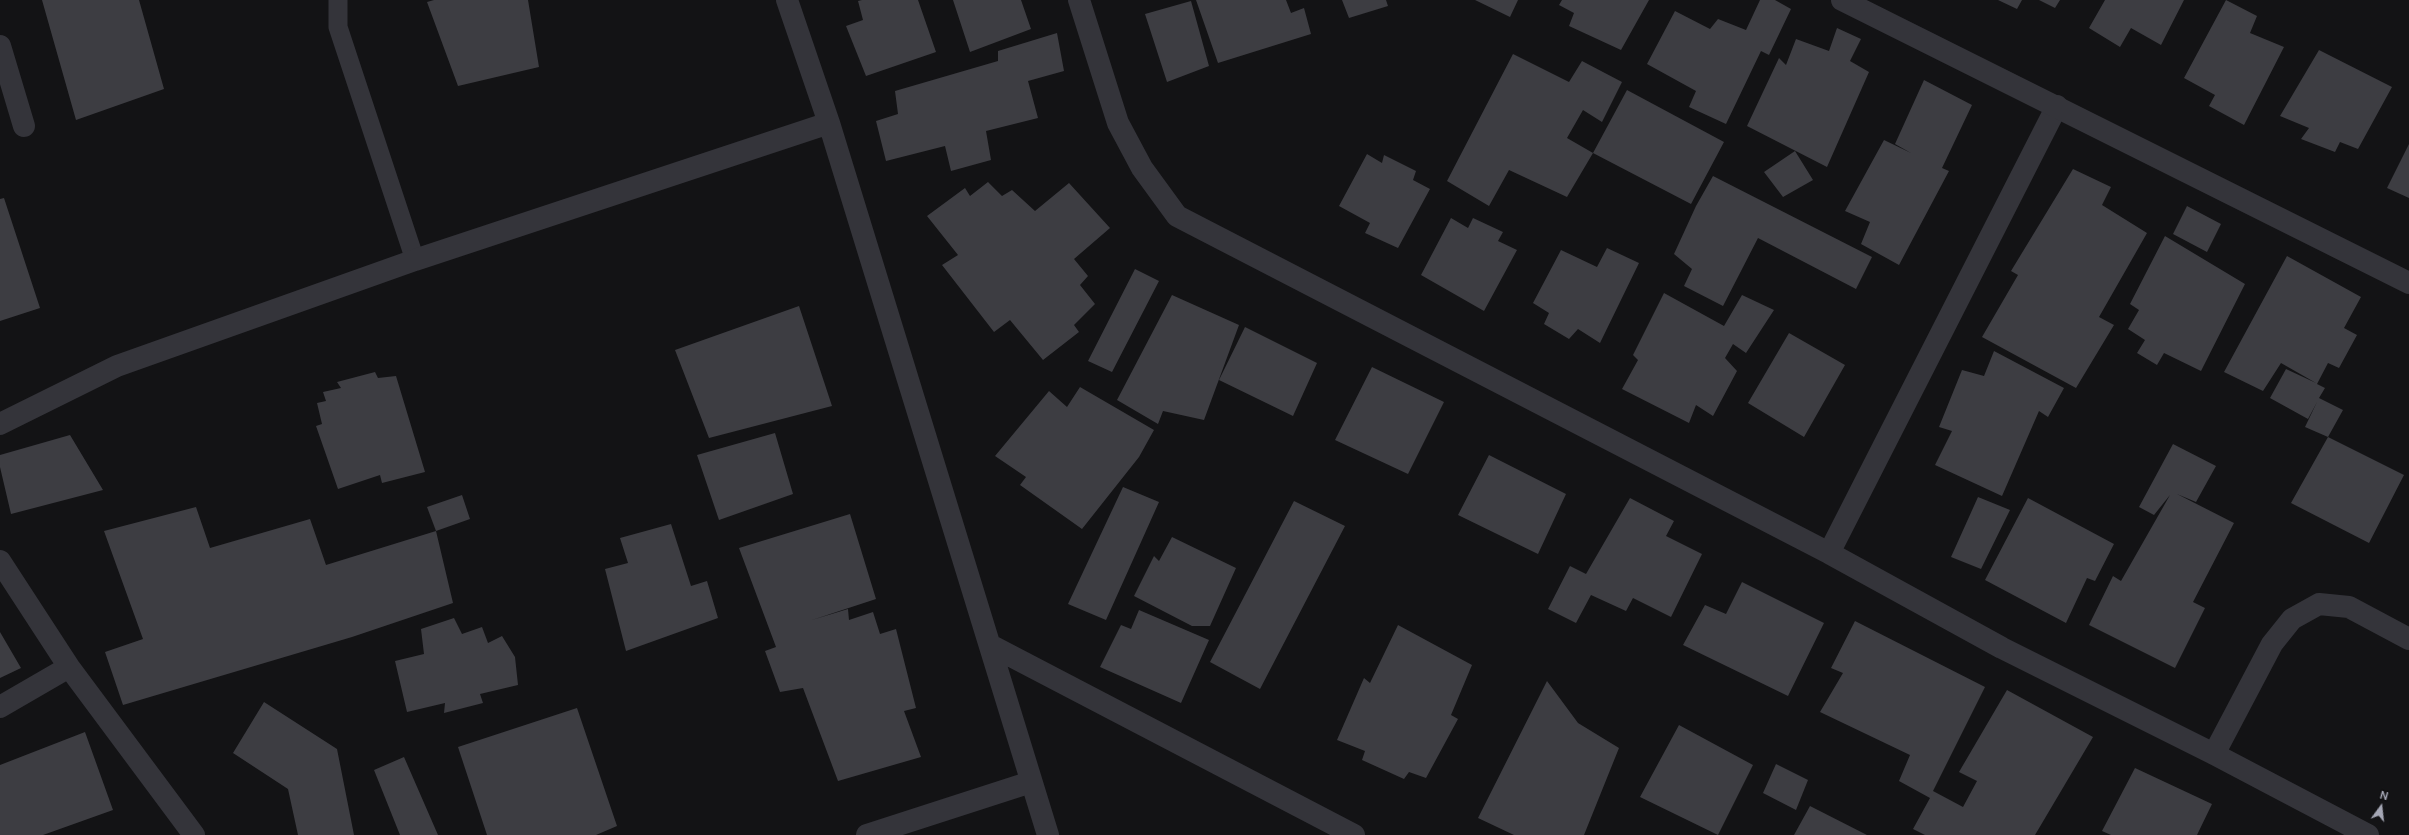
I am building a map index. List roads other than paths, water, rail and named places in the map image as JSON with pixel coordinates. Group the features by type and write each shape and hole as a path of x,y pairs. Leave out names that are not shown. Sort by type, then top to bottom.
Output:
{"street":[{"path":"787,0 829,123 1048,835"},
{"path":"1079,0 1118,123 1142,168 1177,216 1829,553 2002,648 2214,754 2368,835"},
{"path":"1842,0 2409,283"},
{"path":"0,46 24,126"},
{"path":"1829,553 2057,106"},
{"path":"0,424 117,366 415,260 829,123"},
{"path":"0,561 69,667 194,835"},
{"path":"2214,754 2272,644 2292,619 2319,604 2349,607 2409,639"},
{"path":"990,645 1354,835"},
{"path":"0,707 69,667"},
{"path":"867,835 1031,782"}],"lane":[{"path":"338,0 338,27 415,260"}]}
